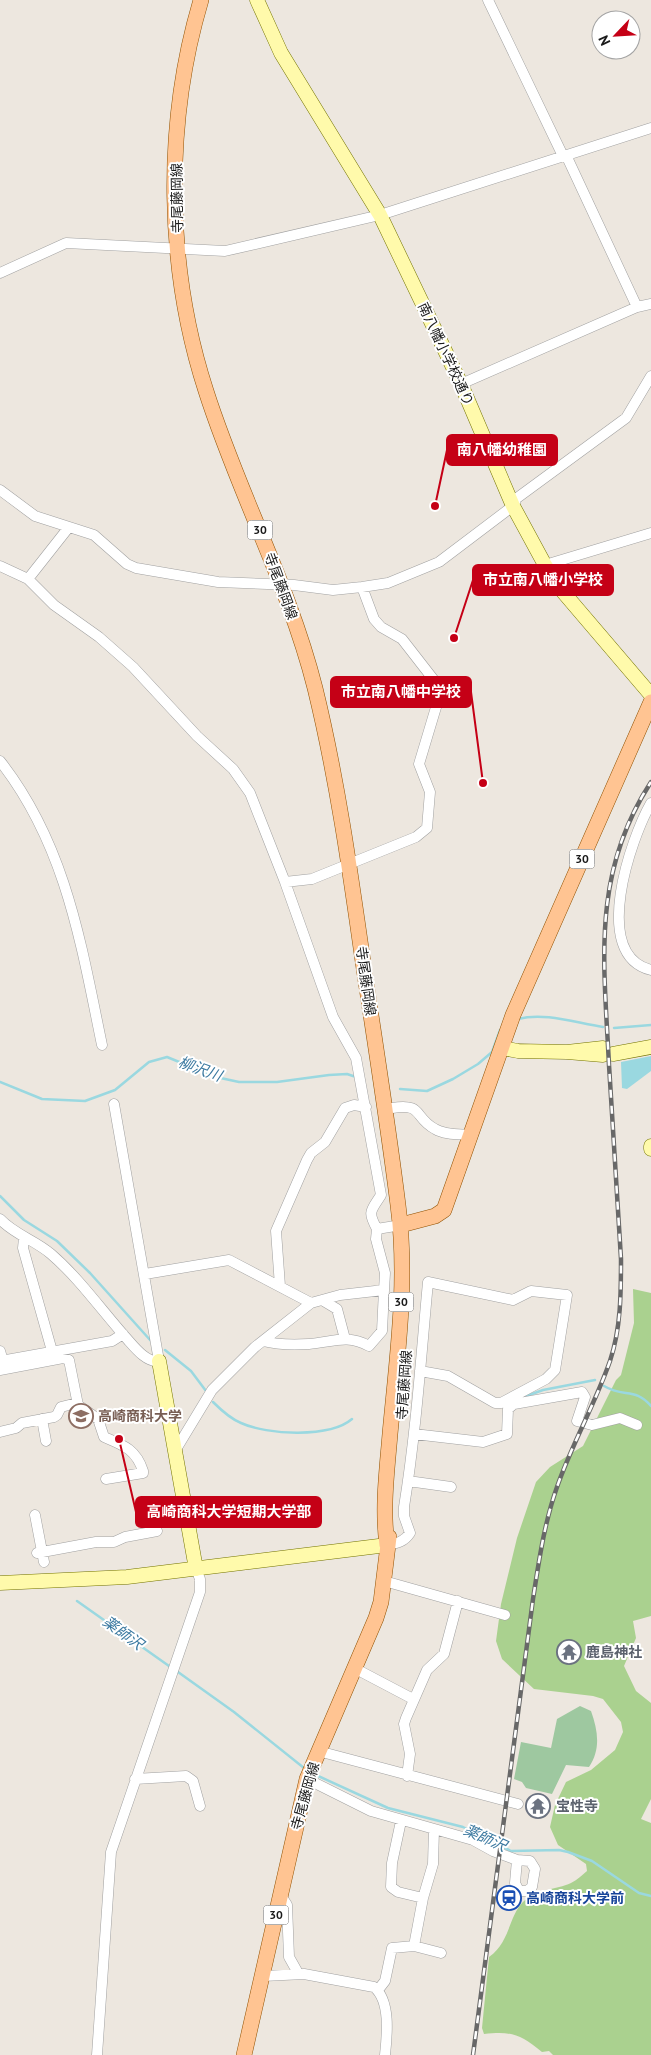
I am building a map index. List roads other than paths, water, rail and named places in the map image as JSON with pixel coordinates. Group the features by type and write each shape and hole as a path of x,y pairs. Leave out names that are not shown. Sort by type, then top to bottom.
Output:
{"main road":[{"name":"寺尾藤岡線","path":"201,0 183,83 176,147 175,193 179,249 191,340 224,443 282,584 313,682 328,740 349,864 377,1060 404,1225"},
{"name":"30","path":"404,1225 435,1216 444,1210 511,1022 651,702"},
{"name":"寺尾藤岡線","path":"244,2055 307,1779 356,1669 376,1618 384,1581 387,1544 383,1515 403,1282 404,1225 392,1108 377,1060"}],"street":[{"name":"南八幡小学校通り","path":"257,0 281,53 380,215 461,384 513,506 545,565 558,586 651,695"},
{"path":"488,0 637,307"},
{"path":"0,273 66,243 225,251 380,215 651,128"},
{"path":"461,384 637,307 651,304"},
{"path":"0,490 35,516 94,535 128,564 136,568 218,582 282,584 333,590 388,583 438,562 513,506 517,498 626,418 651,376"},
{"path":"28,579 69,527"},
{"path":"545,565 651,533"},
{"path":"0,566 28,579 54,605 99,637 134,668 197,736 233,769 250,793 285,882 333,1017 356,1058 381,1195 371,1208 370,1214 377,1229 376,1239 385,1273 382,1331 369,1346 357,1340 345,1339 310,1344 280,1345 263,1341"},
{"path":"285,882 312,879 416,837 427,828 430,792 419,764 440,694 437,684 402,639 381,627 374,619 362,587"},
{"path":"0,761 34,812 62,873 75,917 102,1045"},
{"path":"651,803 632,843 624,879 619,924 623,945 630,956 638,964 651,970"},
{"path":"502,1048 518,1051 568,1052 649,1047"},
{"path":"97,2055 111,1852 200,1592 200,1579 196,1569 158,1361 145,1274 114,1104"},
{"path":"280,1286 276,1231 307,1160 311,1153 325,1142 345,1108 354,1106 366,1107"},
{"path":"392,1108 406,1106 413,1108 435,1129 446,1134 470,1135"},
{"path":"0,1219 24,1238 50,1254 87,1290 123,1334 147,1358 158,1361"},
{"path":"377,1229 404,1225"},
{"path":"24,1238 22,1248 52,1351"},
{"path":"145,1274 229,1260 280,1286 337,1308 345,1339"},
{"path":"0,1583 127,1577 400,1543 406,1540 410,1533 404,1516 414,1434 428,1282 513,1300 531,1291 567,1295 555,1370 546,1380 513,1401 508,1409 507,1434 483,1442 463,1442 414,1434"},
{"path":"175,1451 212,1390 263,1341 316,1301 384,1290"},
{"path":"1,1361 112,1341 123,1334"},
{"path":"1,1361 66,1359 71,1365 77,1403 80,1409 98,1419 104,1437 121,1443 131,1450 143,1471 143,1473 106,1479"},
{"path":"420,1371 448,1376 495,1403 582,1392 585,1397 577,1421 592,1425 620,1418 637,1424"},
{"path":"0,1432 16,1428 22,1423 54,1417 60,1408 77,1403"},
{"path":"42,1419 46,1441"},
{"path":"408,1482 451,1487"},
{"path":"35,1515 41,1556 96,1542 114,1542 125,1537 157,1532"},
{"path":"384,1581 504,1615"},
{"path":"408,1776 410,1754 404,1724 413,1699 427,1670 444,1654 458,1601"},
{"path":"356,1669 413,1699"},
{"path":"318,1751 518,1804"},
{"path":"135,1779 186,1776 193,1781 200,1806"},
{"path":"307,1779 371,1811 473,1840 516,1860"},
{"path":"401,1821 392,1863 391,1887 398,1892 423,1898"},
{"path":"414,1946 423,1898 433,1864 434,1829"},
{"path":"280,1894 287,1905 289,1957 298,1974"},
{"path":"378,1990 385,1981 392,1948 414,1946 440,1953"},
{"path":"263,1976 298,1974 374,1987 378,1990 384,2005 387,2039 385,2055"}],"water":[{"path":"651,1056 651,1071 627,1089 622,1088 621,1062"}],"waterway":[{"name":"柳沢川","path":"518,1019 550,1017 603,1027"},
{"name":"柳沢川","path":"614,1028 651,1025"},
{"name":"柳沢川","path":"400,1089 427,1091 453,1079 478,1064 492,1052 500,1030"},
{"name":"柳沢川","path":"0,1082 42,1099 85,1101 115,1090 149,1062 167,1057 216,1077 239,1082 277,1082 347,1074 356,1077"},
{"path":"0,1196 24,1220 57,1241 90,1273 151,1341"},
{"path":"165,1350 191,1371 206,1391"},
{"path":"521,1398 543,1390 595,1380"},
{"path":"604,1386 618,1392 634,1394 651,1406"},
{"path":"213,1402 230,1417 241,1423 252,1427 282,1432 314,1432 342,1425 352,1419"},
{"name":"薬師沢","path":"77,1601 169,1666"},
{"name":"薬師沢","path":"178,1672 234,1712 304,1768"},
{"name":"薬師沢","path":"316,1775 388,1808 463,1827 511,1851 559,1850 568,1852 592,1861 639,1893 651,1896"}],"railway":[{"path":"473,2055 542,1543 557,1487 610,1361 618,1323 621,1259 605,990 604,954 606,919 610,885 618,851 632,816 651,782"}],"place":[{"name":"南八幡幼稚園","path":"435,506"},
{"name":"市立南八幡小学校","path":"454,638"},
{"name":"市立南八幡中学校","path":"483,783"},
{"name":"高崎商科大学","path":"81,1416"},
{"name":"高崎商科大学短期大学部","path":"119,1439"},
{"name":"鹿島神社","path":"569,1652"},
{"name":"宝性寺","path":"538,1806"},
{"name":"高崎商科大学前","path":"509,1898"}]}
